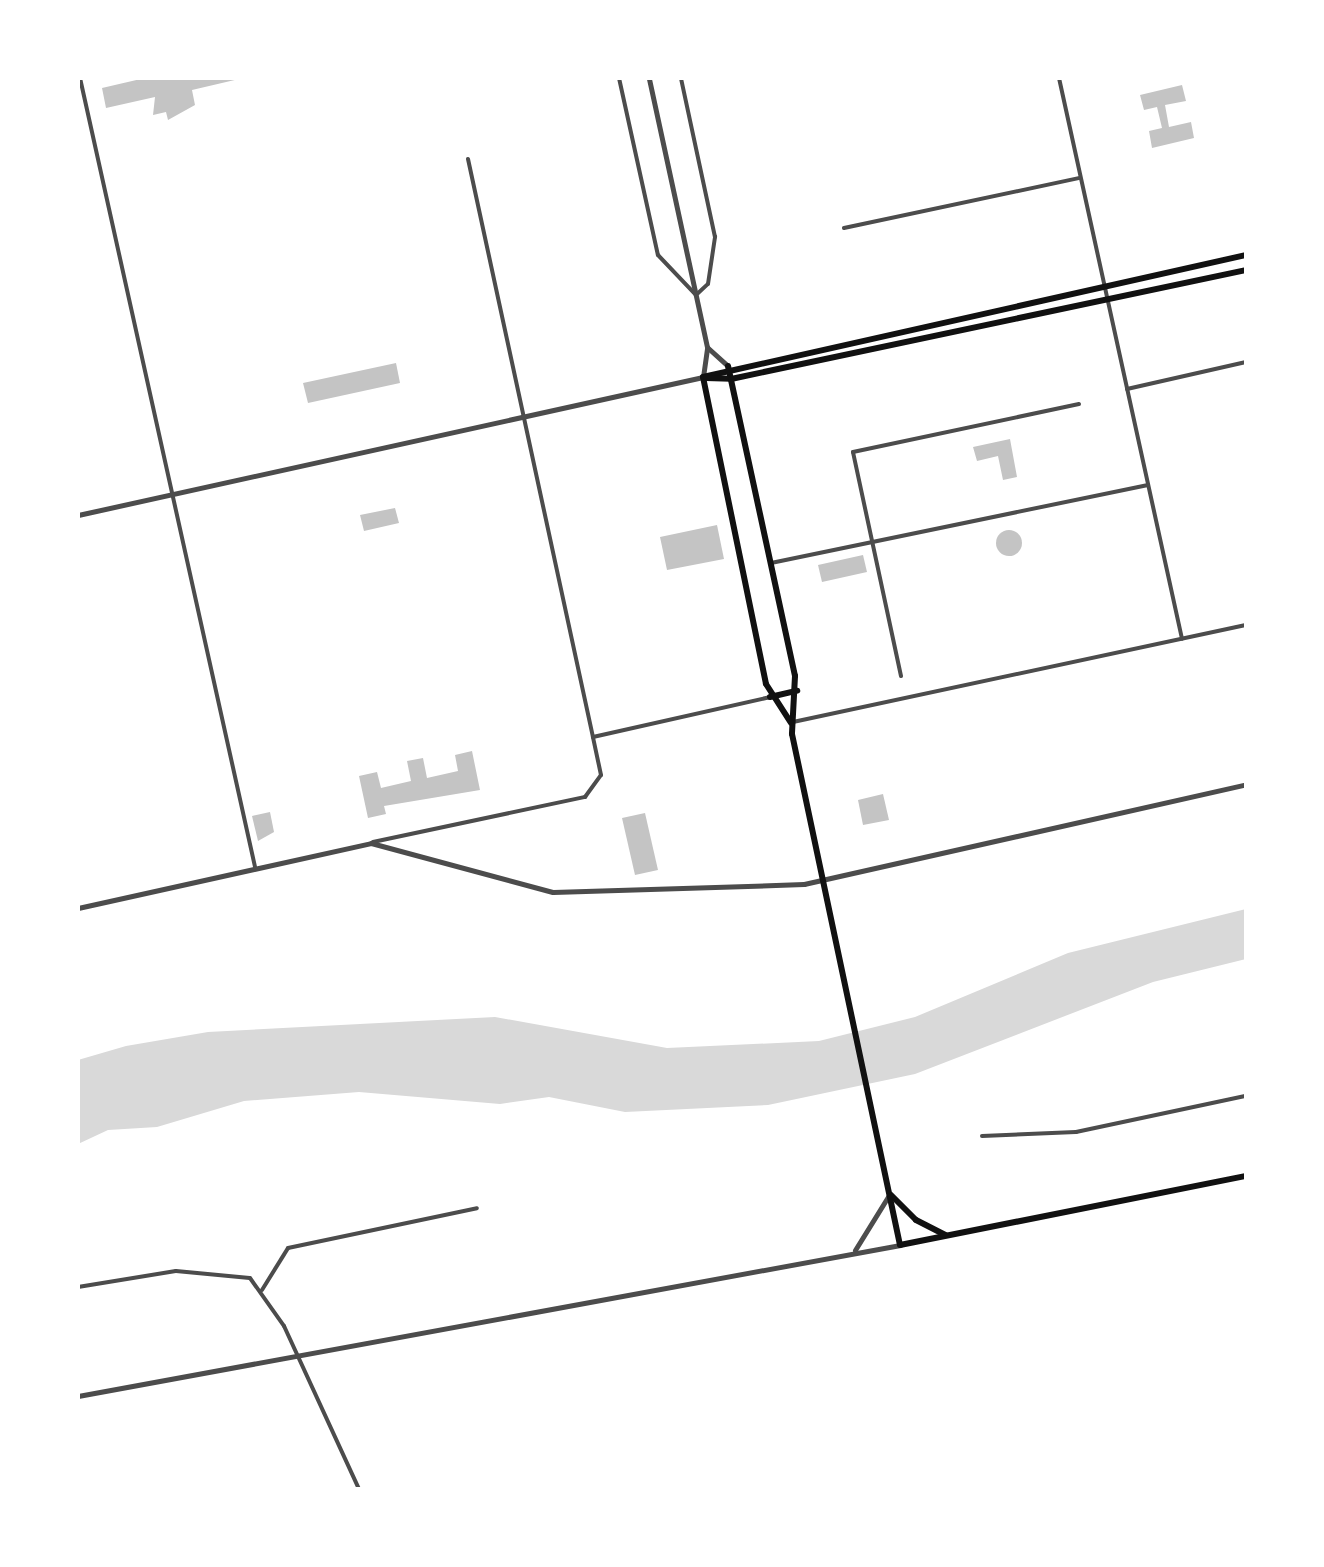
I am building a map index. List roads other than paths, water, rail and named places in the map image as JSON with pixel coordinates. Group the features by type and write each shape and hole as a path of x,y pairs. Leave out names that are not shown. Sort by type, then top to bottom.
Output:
{"main road":[{"path":"703,377 728,366 1246,255"},
{"path":"703,377 731,379 1246,270"},
{"path":"728,366 797,691 791,723 853,1006 900,1245 1246,1176"},
{"path":"703,377 770,697 791,723"},
{"path":"770,697 797,691"},
{"path":"889,1194 916,1220 949,1236"}],"street":[{"path":"80,78 255,867"},
{"path":"619,78 658,255 696,295"},
{"path":"78,515 703,377 707,347 649,78"},
{"path":"681,78 715,237 708,284 696,295"},
{"path":"1059,78 1182,639"},
{"path":"78,908 585,797 601,775 520,419 468,159"},
{"path":"844,228 1080,178"},
{"path":"707,347 728,366"},
{"path":"1127,389 1246,362"},
{"path":"901,676 853,452 1079,404"},
{"path":"771,563 1148,485"},
{"path":"791,723 1246,625"},
{"path":"593,737 770,697"},
{"path":"371,843 553,892 825,880 1246,784"},
{"path":"982,1136 1076,1132 1246,1096"},
{"path":"851,1252 870,1235 889,1194"},
{"path":"262,1290 288,1248 451,1208 477,1208"},
{"path":"78,1396 293,1354 900,1245"},
{"path":"78,1287 176,1271 238,1272 262,1290 349,1456 359,1489"}]}
